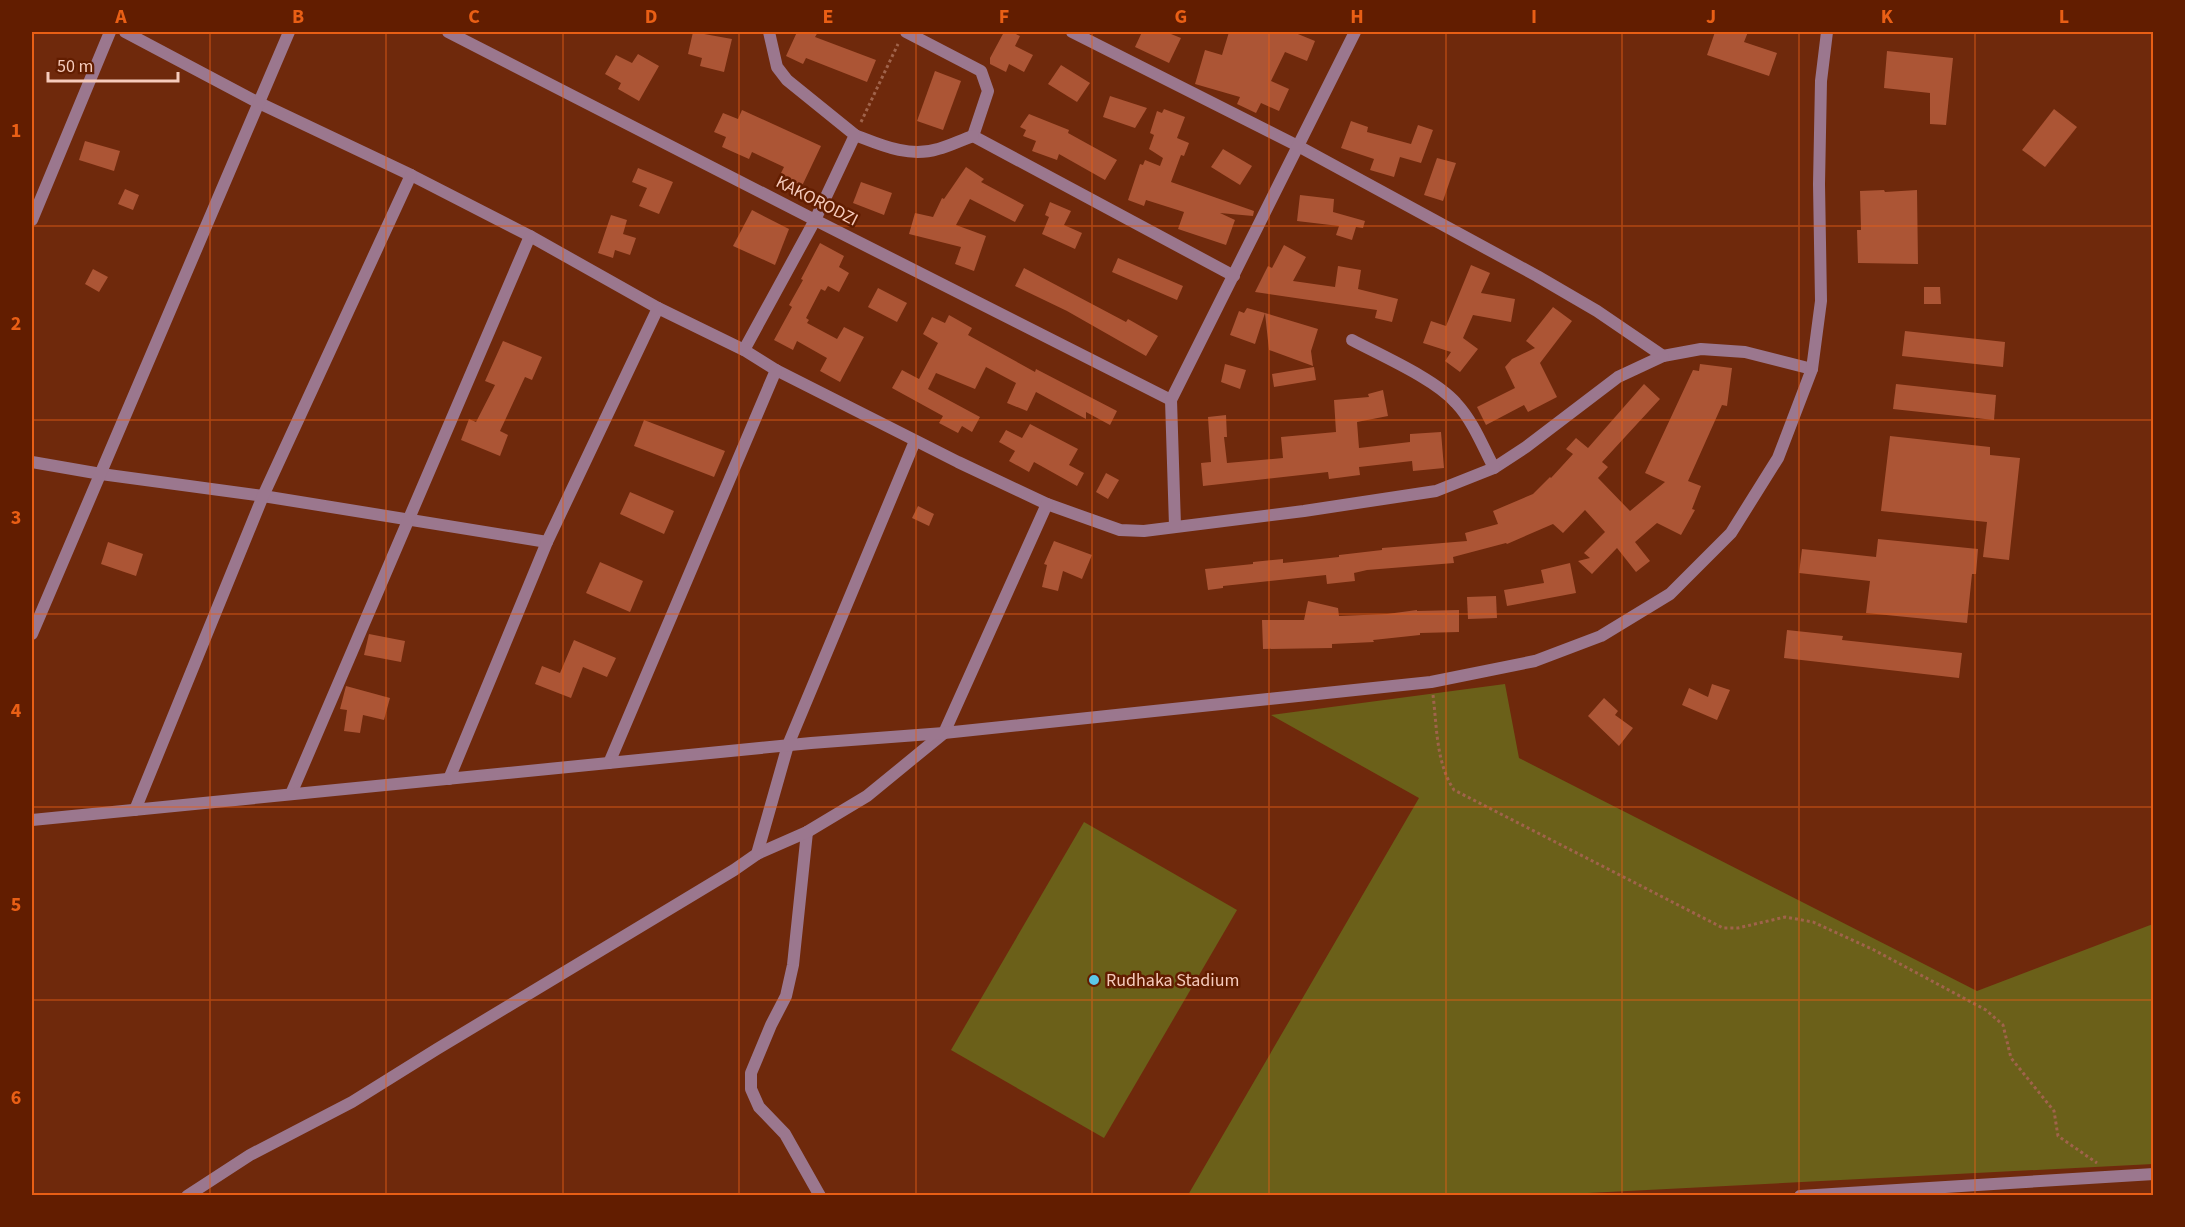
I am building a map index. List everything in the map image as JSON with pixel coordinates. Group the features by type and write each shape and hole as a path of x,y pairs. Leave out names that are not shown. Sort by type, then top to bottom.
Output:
{"street":[{"path":"32,220 110,32"},
{"path":"125,32 257,102 411,175 530,236 658,308 744,350 776,370 915,441 1047,504 1120,530 1144,531 1304,511 1436,491 1494,468 1526,447 1618,377 1663,356 1701,348 1745,352 1812,369"},
{"path":"32,634 257,102 289,32"},
{"name":"KAKORODZI","path":"448,32 1171,400"},
{"path":"769,32 777,67 787,81 855,135 889,149 912,152 935,150 973,136 1234,276"},
{"path":"1071,32 1299,146 1598,311 1663,356"},
{"path":"1175,526 1171,400 1355,32"},
{"path":"32,820 448,778 944,733 1431,682 1535,662 1601,636 1670,594 1731,533 1778,458 1812,369 1821,301 1819,184 1821,81 1827,32"},
{"path":"902,37 981,71 988,91 973,136"},
{"path":"744,350 815,220 855,135"},
{"path":"135,810 263,496 411,175"},
{"path":"291,794 530,236"},
{"path":"448,778 547,542 658,308"},
{"path":"1352,340 1445,392 1457,403 1494,468"},
{"path":"609,763 776,370"},
{"path":"757,854 788,746 915,441"},
{"path":"32,462 101,474 263,496 547,542"},
{"path":"187,1196 250,1155 352,1102 757,854 807,832 867,796 944,733 1047,504"},
{"path":"807,832 791,975 786,996 751,1072 751,1089 759,1107 785,1134 820,1196"},
{"path":"1800,1196 2154,1174"}],"path":[{"path":"855,135 902,37"},
{"path":"1431,682 1441,760 1445,776 1454,790 1723,928 1738,928 1785,917 1813,922 1874,950 1986,1010 2003,1025 2011,1058 2055,1110 2058,1136 2115,1176"}],"shaded area":[{"path":"1505,684 1519,758 1977,991 2153,924 2153,1164 1549,1195 1188,1195 1419,798 1271,715"},
{"name":"Rudhaka Stadium","path":"1084,822 1237,910 1104,1138 951,1050"}],"building":[{"path":"693,32 732,39 724,72 700,66 702,58 688,54"},
{"path":"797,32 818,32 815,37 876,60 867,82 806,58 803,64 786,56"},
{"path":"1004,32 1020,36 1015,46 1033,55 1024,72 1009,64 1006,72 990,64 990,58"},
{"path":"1142,32 1166,32 1181,38 1169,63 1135,47"},
{"path":"1229,32 1293,32 1315,41 1307,61 1285,52 1271,81 1289,89 1279,111 1261,103 1256,113 1237,104 1240,97 1195,84 1205,50 1222,55"},
{"path":"1715,32 1748,32 1744,42 1777,53 1769,76 1707,55"},
{"path":"1887,51 1953,58 1946,125 1930,124 1930,93 1884,88"},
{"path":"638,54 659,66 639,101 618,89 621,83 605,74 616,55 632,63"},
{"path":"1061,65 1090,83 1077,102 1048,84"},
{"path":"935,71 961,81 943,130 917,121"},
{"path":"1110,96 1147,108 1135,128 1103,117"},
{"path":"1164,109 1185,117 1177,138 1189,143 1184,156 1181,155 1171,182 1254,211 1253,216 1220,213 1235,220 1226,245 1178,229 1184,212 1146,200 1144,206 1128,200 1140,164 1143,165 1145,160 1160,166 1163,158 1149,149 1154,135 1150,133 1157,111 1162,113"},
{"path":"2054,109 2077,127 2045,167 2022,150"},
{"path":"742,110 821,146 802,186 780,175 784,167 752,152 749,159 722,147 726,137 714,132 723,113 738,119"},
{"path":"1029,114 1069,130 1068,133 1117,160 1105,180 1059,154 1057,160 1032,151 1036,141 1023,136 1026,130 1020,127"},
{"path":"1351,121 1368,127 1367,132 1411,144 1418,125 1433,130 1421,163 1400,157 1394,177 1370,170 1374,159 1341,148"},
{"path":"85,141 120,151 114,171 79,160"},
{"path":"1223,149 1252,166 1240,185 1211,167"},
{"path":"1437,158 1456,163 1443,201 1424,195"},
{"path":"966,167 984,179 981,182 1024,205 1015,222 970,199 956,225 986,236 974,271 955,264 961,247 909,234 915,213 933,217 942,198 944,199"},
{"path":"638,168 673,182 659,214 639,206 647,188 632,182"},
{"path":"861,182 892,193 884,215 853,203"},
{"path":"125,189 139,195 133,210 118,204"},
{"path":"1884,190 1885,192 1917,190 1918,264 1858,263 1857,230 1861,230 1860,191"},
{"path":"1300,195 1334,199 1333,212 1365,221 1363,228 1356,227 1352,240 1336,235 1339,226 1297,221"},
{"path":"1050,202 1071,211 1064,225 1082,233 1075,249 1042,234 1049,217 1045,215"},
{"path":"752,210 789,229 775,265 733,246"},
{"path":"611,215 627,220 623,234 636,238 630,255 615,250 613,258 598,253"},
{"path":"820,243 844,256 839,267 849,273 839,292 828,286 825,291 821,289 806,318 809,320 807,323 837,339 844,327 864,337 840,382 820,371 827,358 797,341 793,350 774,340 792,307 789,305"},
{"path":"1284,245 1306,257 1293,281 1335,287 1338,266 1361,270 1358,289 1398,299 1392,322 1375,318 1377,310 1255,292 1268,266 1272,268"},
{"path":"1118,258 1183,286 1177,300 1112,272"},
{"path":"1471,265 1490,273 1481,293 1515,299 1511,322 1473,315 1463,338 1478,349 1460,372 1445,361 1451,352 1423,343 1431,321 1446,326"},
{"path":"1024,268 1126,322 1128,319 1158,336 1146,356 1067,311 1015,286"},
{"path":"93,269 108,277 99,292 85,284"},
{"path":"1924,287 1940,287 1941,304 1924,304"},
{"path":"878,288 907,303 897,322 868,307"},
{"path":"1553,307 1572,321 1540,363 1557,397 1528,412 1524,405 1486,425 1477,407 1515,388 1505,367 1512,359 1535,348 1526,341"},
{"path":"1247,308 1265,313 1255,344 1230,335 1239,311 1244,313"},
{"path":"1265,313 1318,329 1311,351 1313,366 1269,350"},
{"path":"949,315 972,328 968,335 1035,372 1036,369 1117,411 1110,425 1086,412 1086,419 1036,392 1027,411 1007,403 1016,383 986,367 975,389 936,373 928,389 980,417 972,432 962,426 958,433 939,423 943,416 892,388 902,370 919,379 938,343 923,334 932,317 945,323"},
{"path":"1905,331 2005,342 2003,367 1902,356"},
{"path":"503,341 542,357 532,380 525,377 500,431 508,435 500,456 461,440 469,419 476,422 495,385 485,381"},
{"path":"1225,364 1246,370 1240,389 1221,382"},
{"path":"1700,364 1732,368 1727,406 1722,405 1688,481 1701,486 1692,509 1695,510 1681,535 1657,523 1635,542 1650,561 1636,572 1617,548 1592,574 1578,561 1590,558 1584,553 1605,532 1585,510 1563,533 1553,524 1507,544 1453,557 1454,563 1367,570 1354,573 1355,581 1327,584 1326,575 1223,586 1223,588 1208,590 1205,569 1283,559 1283,563 1339,557 1339,555 1382,550 1382,548 1467,541 1465,533 1498,524 1493,511 1533,494 1551,478 1573,454 1566,449 1576,438 1588,448 1644,384 1660,399 1602,462 1608,467 1598,478 1630,511 1665,482 1645,473 1693,370 1699,371"},
{"path":"1314,367 1316,380 1274,387 1272,374"},
{"path":"1896,384 1996,395 1994,420 1893,409"},
{"path":"1383,390 1388,416 1357,422 1359,448 1410,442 1410,434 1441,432 1444,468 1413,471 1412,461 1359,467 1360,475 1329,479 1328,472 1203,486 1201,463 1211,462 1208,417 1226,415 1227,437 1224,437 1227,463 1283,458 1281,437 1336,432 1334,400 1369,397 1368,394"},
{"path":"644,420 725,451 714,477 634,446"},
{"path":"1030,424 1078,449 1069,465 1084,473 1077,486 1034,462 1029,472 1009,461 1015,451 999,442 1006,430 1022,438"},
{"path":"1890,436 1990,447 1990,455 2020,458 2009,560 1983,557 1987,522 1881,511"},
{"path":"1106,473 1119,480 1108,499 1096,492"},
{"path":"630,492 674,511 664,534 620,514"},
{"path":"918,506 934,514 929,526 912,518"},
{"path":"1878,539 1978,549 1976,574 1972,574 1967,623 1866,613 1870,581 1799,573 1802,549 1876,557"},
{"path":"1054,541 1092,555 1082,579 1063,571 1058,591 1042,587 1047,565 1044,564"},
{"path":"108,542 143,554 136,576 101,564"},
{"path":"600,562 643,581 630,612 586,593"},
{"path":"1570,563 1576,593 1507,606 1504,590 1544,583 1541,570"},
{"path":"1496,596 1497,618 1468,619 1467,597"},
{"path":"1308,601 1338,608 1339,616 1417,610 1459,610 1459,632 1420,633 1420,635 1373,640 1374,642 1332,644 1332,648 1263,649 1262,620 1304,620"},
{"path":"1787,630 1843,636 1842,640 1962,653 1959,678 1784,658"},
{"path":"369,634 405,641 401,662 364,655"},
{"path":"574,640 616,658 607,677 583,667 571,698 535,684 542,666 560,673"},
{"path":"1712,684 1730,690 1717,720 1682,705 1689,688 1708,697"},
{"path":"346,686 390,698 384,720 363,715 360,733 344,731 347,710 340,709"},
{"path":"1604,698 1618,711 1615,715 1633,728 1619,746 1588,716"}],"place":[{"name":"Rudhaka Stadium","path":"1094,980"}]}
